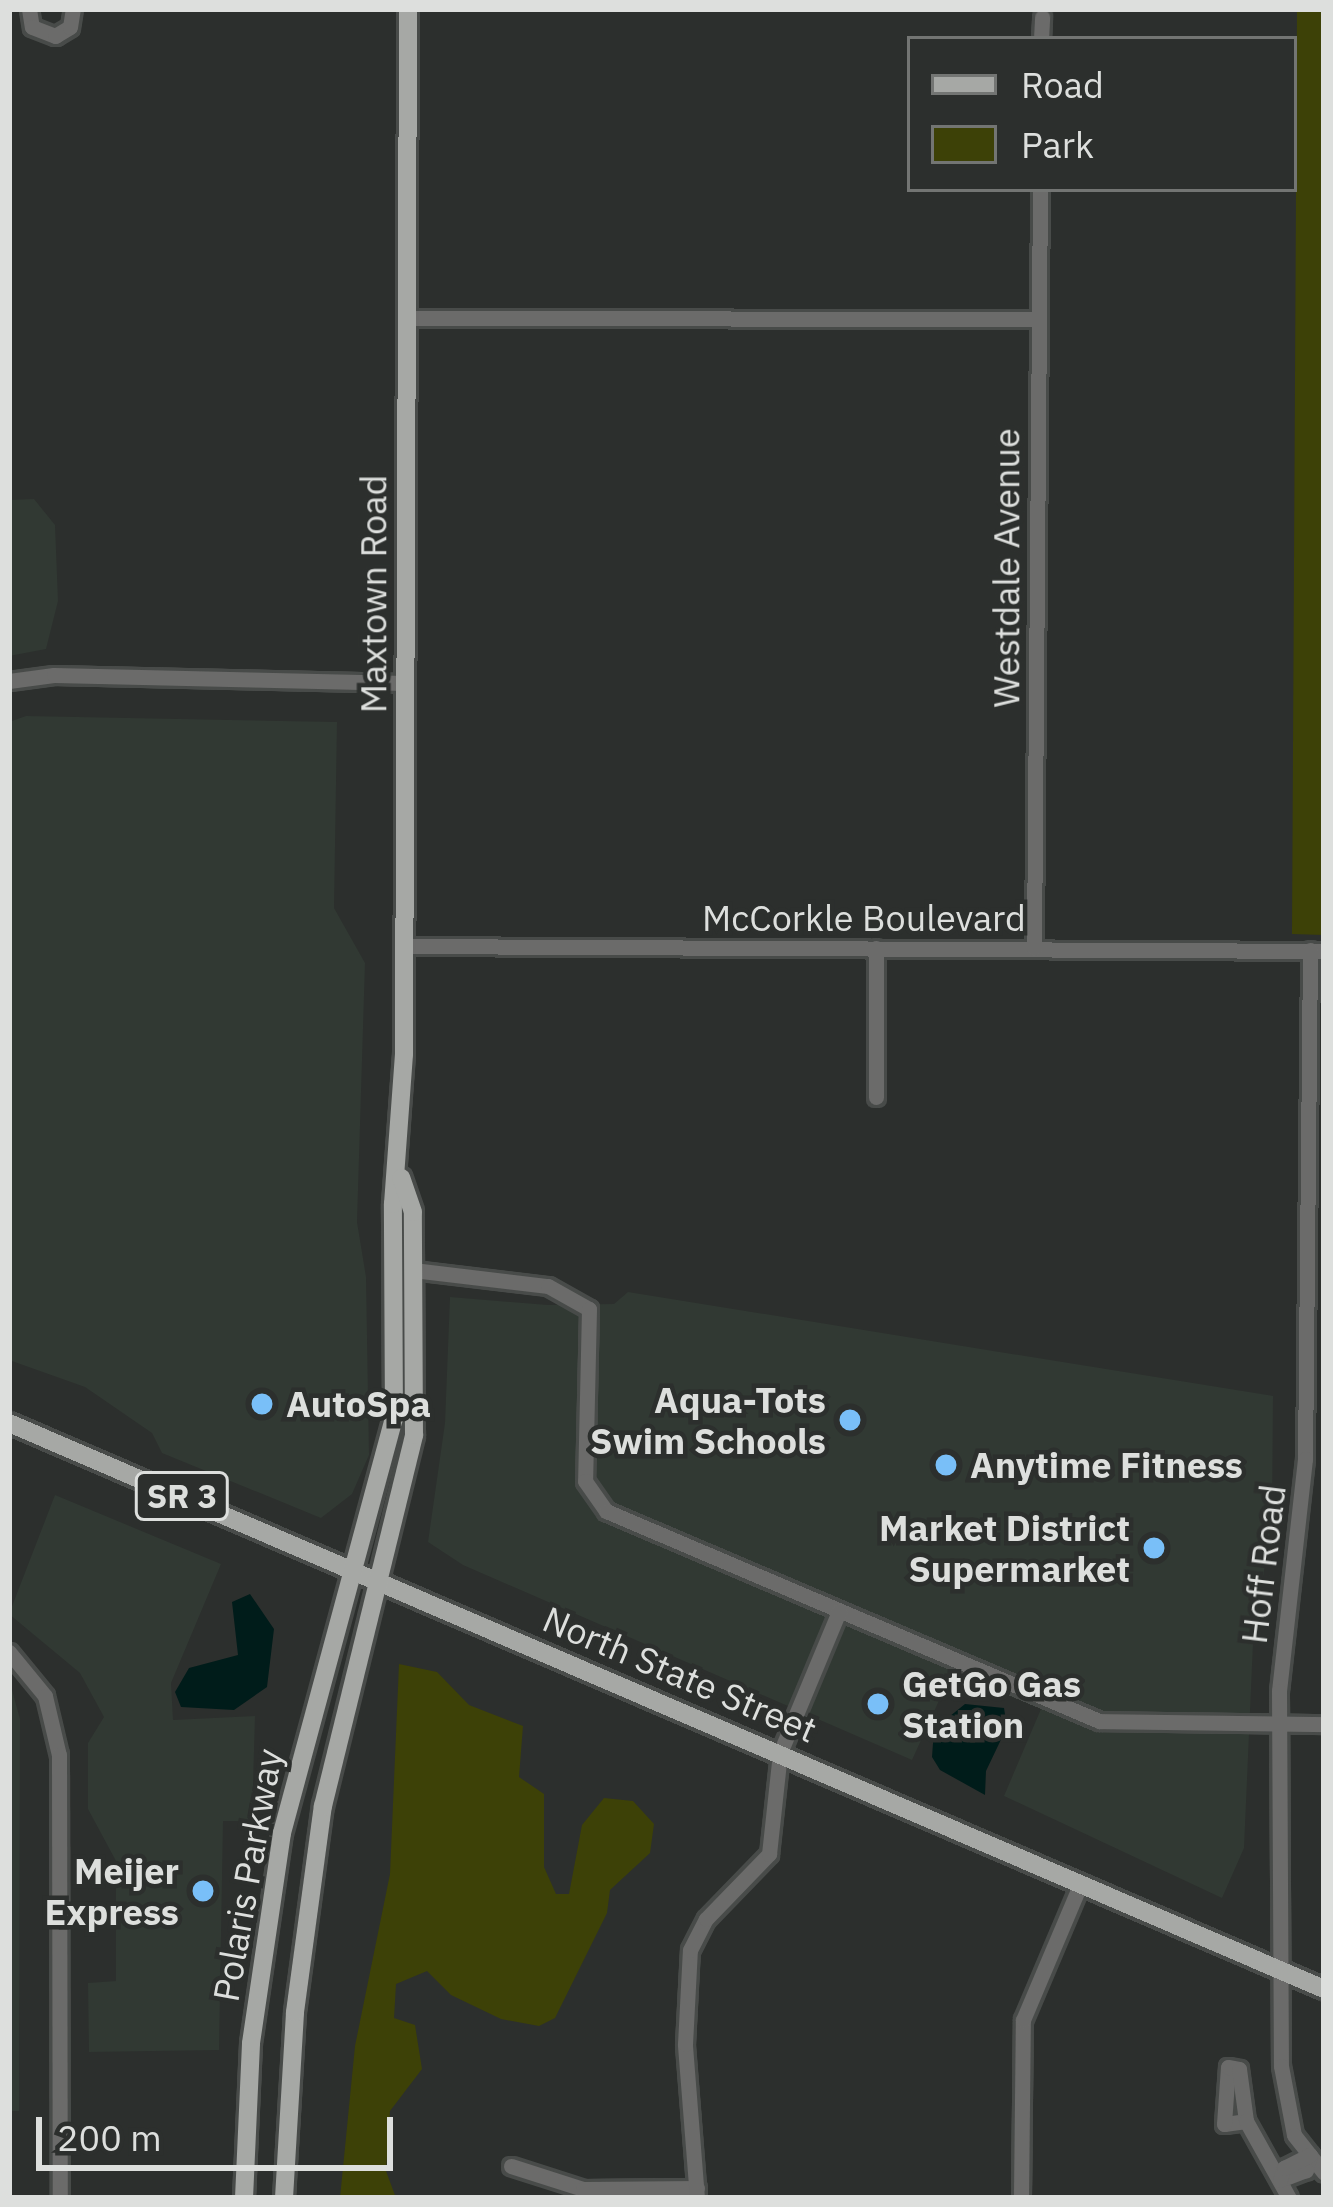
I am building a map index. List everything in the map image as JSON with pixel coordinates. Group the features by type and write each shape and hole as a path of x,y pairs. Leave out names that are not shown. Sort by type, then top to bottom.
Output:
{"main road":[{"name":"Maxtown Road","path":"353,1570 394,1419 393,1261 401,1178 404,946 408,9"},
{"name":"Maxtown Road","path":"374,1578 414,1436 413,1212 401,1178"},
{"path":"393,1261 401,1273 407,1349 416,1359"},
{"name":"North State Street","path":"9,1423 1324,1989"},
{"name":"Polaris Parkway","path":"244,2198 251,2043 272,1885 310,1714 353,1570"},
{"name":"Polaris Parkway","path":"284,2198 311,1879 374,1578"}],"street":[{"path":"29,9 32,27 55,36 70,27 74,9"},
{"path":"1041,36 1042,17"},
{"name":"Westdale Avenue","path":"1034,948 1040,192"},
{"path":"407,318 1039,319"},
{"path":"9,681 54,675 405,683"},
{"name":"McCorkle Boulevard","path":"404,946 1317,950"},
{"path":"876,948 876,1097"},
{"name":"Hoff Road","path":"1317,950 1303,1505 1279,1725 1283,2099 1317,2150 1324,2173"},
{"path":"413,1270 578,1296 589,1309 589,1495 606,1511 1099,1721 1324,1724"},
{"path":"1304,1369 1324,1371"},
{"path":"512,2166 583,2189 697,2193 687,1963 706,1919 769,1853 780,1753 839,1611"},
{"path":"9,1652 45,1696 59,1755 60,2198"},
{"path":"1021,2198 1023,2020 1081,1883"},
{"path":"1246,2120 1289,2198"},
{"path":"1280,2180 1306,2170 1317,2150"}],"shaded area":[{"path":"34,499 55,525 58,601 46,649 9,656 9,500"},
{"path":"26,716 337,722 334,908 365,963 357,1222 366,1277 369,1455 352,1494 321,1518 162,1453 152,1433 85,1387 9,1360 9,722"},
{"path":"628,1292 1273,1396 1272,1518 1253,1643 1244,1848 1222,1898 1004,1796 1041,1709 952,1672 912,1760 463,1565 428,1542 445,1423 450,1297 548,1305 614,1304"},
{"path":"55,1495 221,1564 171,1683 173,1720 255,1716 252,1821 223,1821 219,2050 89,2052 88,1983 116,1981 116,1861 88,1809 88,1743 104,1717 80,1673 9,1614"},
{"path":"9,1679 20,1719 19,2111 9,2111"}],"green space":[{"path":"1297,9 1324,9 1324,935 1292,934"},
{"path":"399,1664 437,1672 469,1705 523,1726 519,1777 544,1794 544,1867 556,1894 569,1894 582,1825 604,1798 633,1801 654,1824 650,1853 610,1890 607,1913 555,2018 539,2026 501,2019 451,1995 427,1971 396,1984 394,2018 415,2025 422,2069 390,2111 386,2171 396,2198 340,2198 355,2046 390,1874"}],"water":[{"path":"250,1594 274,1629 267,1687 234,1710 181,1707 175,1692 189,1668 238,1655 232,1602"},
{"path":"965,1704 1004,1708 1007,1727 986,1771 985,1795 940,1770 932,1757 934,1729"}],"place":[{"name":"AutoSpa","path":"262,1404"},
{"name":"Aqua-Tots Swim Schools","path":"850,1420"},
{"name":"Anytime Fitness","path":"946,1465"},
{"name":"Market District Supermarket","path":"1154,1548"},
{"name":"GetGo Gas Station","path":"878,1704"},
{"name":"Meijer Express","path":"203,1891"}]}
